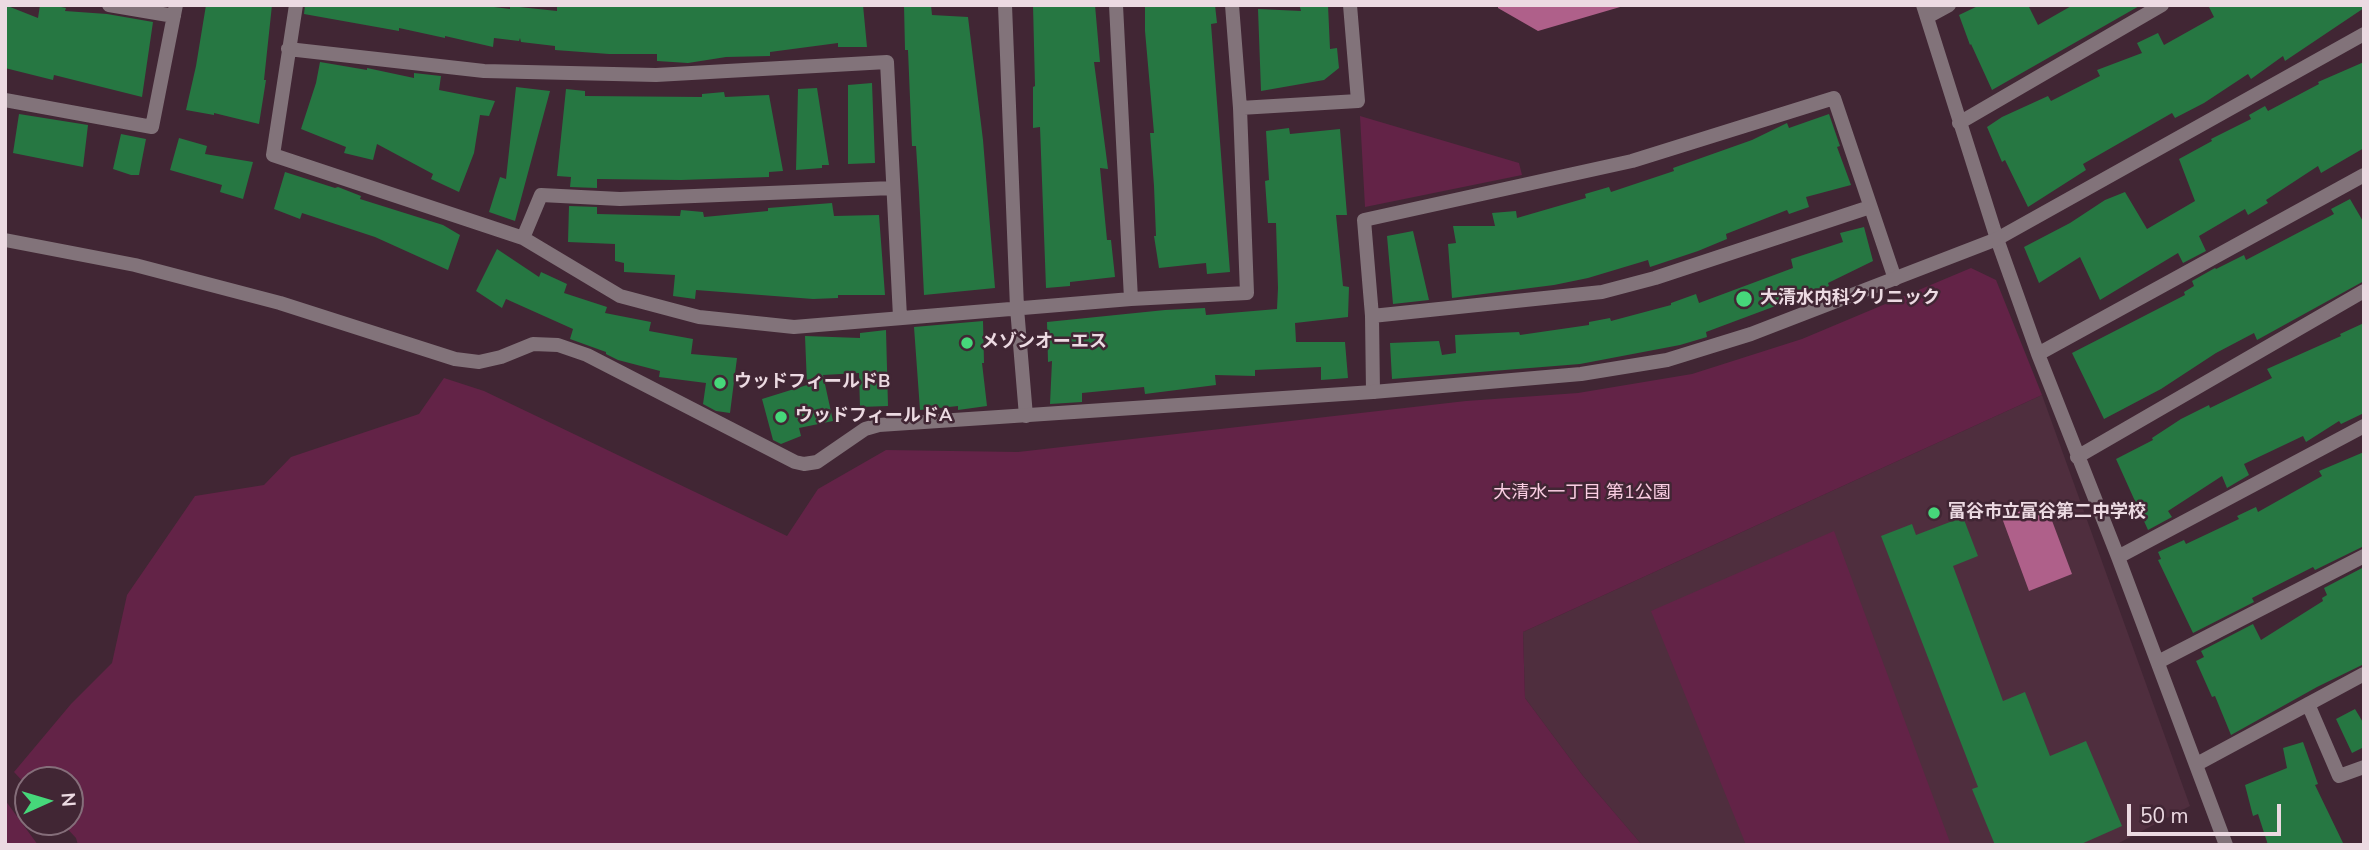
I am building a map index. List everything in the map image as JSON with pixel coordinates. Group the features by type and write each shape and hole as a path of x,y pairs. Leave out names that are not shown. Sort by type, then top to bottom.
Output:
{"street":[{"path":"5,100 152,128 175,10 108,5"},
{"path":"296,5 272,155 523,238 620,296 699,317 794,327 1131,299 1247,293 1240,108 1232,5"},
{"path":"1005,5 1017,308 1026,416"},
{"path":"1115,5 1131,299"},
{"path":"1240,108 1358,101 1350,5"},
{"path":"1949,5 1925,11 1997,239 2038,354 2118,557 2226,845"},
{"path":"1959,122 2162,5"},
{"path":"5,240 148,268 280,303 455,359 479,362 501,357 533,344 558,345 587,355 795,462 804,464 817,462 865,429 879,425 1373,392 1581,374 1667,360 1751,334 1997,239 2364,34"},
{"path":"288,49 484,71 656,75 887,62 900,317"},
{"path":"1373,392 1372,316 1364,220 1632,161 1834,98 1895,279"},
{"path":"2038,354 2364,175"},
{"path":"523,238 541,195 620,199 893,188"},
{"path":"1372,316 1602,292 1655,278 1870,207"},
{"path":"2077,457 2364,291"},
{"path":"2118,557 2364,426"},
{"path":"2158,662 2364,556"},
{"path":"2197,765 2364,674"},
{"path":"2308,704 2339,776 2364,767"}],"shaded area":[{"path":"1498,5 1627,5 1538,31 1498,8"},
{"name":"富谷市立富谷第二中学校","path":"2042,395 2190,806 2115,845 1642,845 1583,776 1525,698 1523,632"},
{"path":"2045,502 2072,574 2029,591 2002,518"}],"green space":[{"path":"1360,116 1519,163 1522,175 1365,207"},
{"name":"大清水一丁目 第1公園","path":"1971,268 1996,280 2042,395 1523,632 1525,698 1583,776 1642,845 78,845 74,836 84,836 84,766 19,766 71,704 112,663 127,595 195,496 264,485 291,457 419,414 444,378 484,391 787,536 818,489 886,450 1018,452 1466,401 1578,393 1692,374 1802,339"},
{"path":"1834,531 1951,845 1746,845 1651,611"},
{"path":"5,800 14,812 14,836 31,836 38,845 5,845"}],"building":[{"path":"5,5 38,18 40,5 51,5 66,8 65,11 107,14 153,22 142,97 54,75 53,80 5,68"},
{"path":"206,5 272,5 266,80 259,124 214,113 186,110"},
{"path":"305,5 478,5 557,11 557,5 863,5 867,47 838,47 838,43 770,52 770,56 726,57 688,63 657,61 657,54 555,50 555,46 521,42 520,38 519,41 494,38 493,47 445,36 399,28 399,31 304,14"},
{"path":"904,5 931,5 932,15 968,17 983,140 995,288 924,295 916,146 912,146"},
{"path":"1033,5 1095,5 1100,62 1094,62 1108,169 1100,168 1107,240 1111,240 1115,277 1070,282 1070,286 1046,288 1040,127 1033,128"},
{"path":"1145,5 1215,5 1217,23 1211,24 1230,272 1207,274 1206,263 1159,268 1154,236 1150,133 1154,133"},
{"path":"1328,5 1330,49 1337,48 1339,68 1324,80 1261,91 1258,9 1301,11 1300,7"},
{"path":"1980,5 2028,5 2038,25 2073,5 2141,5 1992,90 1959,15"},
{"path":"2208,5 2364,5 2364,8 2285,61 2283,56 2251,79 2248,74 2204,103 2175,118 2172,113 2083,164 2086,170 2028,207 2005,160 2002,162 1987,127 2002,117 2048,96 2051,101 2100,76 2097,70 2142,53 2137,43 2158,33 2164,45 2214,17"},
{"path":"320,62 414,78 414,73 441,76 439,90 495,101 489,116 480,115 474,153 459,192 431,179 433,174 377,144 373,160 344,153 346,147 301,129"},
{"path":"2364,62 2364,148 2321,173 2318,166 2248,215 2245,209 2199,236 2206,251 2183,263 2178,253 2100,300 2080,257 2039,283 2024,247 2070,223 2105,200 2125,192 2147,229 2195,201 2179,159 2251,119 2249,115 2265,106 2268,111 2319,84 2318,82"},
{"path":"872,83 875,163 848,164 848,85"},
{"path":"516,87 550,91 515,221 489,212 500,177 506,179"},
{"path":"817,88 829,165 796,170 798,89"},
{"path":"566,89 585,91 585,96 702,97 702,94 724,92 725,97 769,95 783,171 769,172 769,177 597,179 597,188 570,187 571,177 557,176"},
{"path":"19,114 88,125 83,167 13,153"},
{"path":"1829,114 1840,146 1837,147 1851,185 1806,197 1809,207 1789,214 1787,210 1726,234 1727,239 1650,267 1648,260 1554,285 1452,298 1448,244 1456,243 1453,226 1495,226 1492,213 1516,211 1517,218 1586,198 1585,194 1609,187 1611,192 1674,171 1673,168 1752,140 1787,123 1789,128"},
{"path":"1289,128 1290,134 1340,129 1347,215 1336,215 1343,286 1349,287 1348,317 1295,323 1296,342 1345,342 1348,378 1321,380 1321,367 1255,370 1255,376 1215,375 1216,385 1145,394 1144,387 1082,393 1082,402 1050,404 1052,361 1048,362 1047,322 1165,310 1205,308 1206,315 1277,309 1276,223 1268,223 1266,131"},
{"path":"121,134 146,139 139,175 113,169"},
{"path":"179,138 207,146 205,154 253,162 243,199 220,192 222,185 170,170"},
{"path":"285,172 338,187 361,196 360,199 443,225 460,235 448,270 375,237 302,213 300,219 274,209"},
{"path":"2350,199 2364,223 2364,281 2257,340 2254,333 2216,353 2161,389 2104,419 2072,353 2185,295 2184,292 2194,286 2192,281 2215,268 2244,255 2246,260 2334,214 2331,209"},
{"path":"832,203 834,216 879,215 885,295 838,295 838,298 813,299 696,290 695,299 673,296 675,275 624,272 624,263 615,261 615,244 568,242 569,206 597,207 597,214 680,216 681,210 703,212 704,217"},
{"path":"1864,227 1873,261 1828,283 1829,286 1706,332 1707,337 1680,345 1580,364 1392,379 1390,343 1439,341 1442,355 1456,353 1455,335 1519,332 1520,335 1589,325 1589,322 1610,318 1611,321 1671,305 1696,294 1699,303 1793,268 1791,259 1843,242 1840,233"},
{"path":"1413,231 1429,300 1393,304 1387,236"},
{"path":"497,249 539,277 541,272 567,284 564,293 607,307 605,313 651,322 649,331 693,339 691,354 737,358 730,413 716,411 703,404 706,383 659,377 660,371 618,360 606,352 570,339 573,329 506,299 502,308 476,291"},
{"path":"983,321 982,363 987,406 958,410 958,406 920,410 914,327"},
{"path":"2364,323 2364,413 2341,424 2339,421 2306,442 2303,436 2244,464 2249,475 2227,488 2222,476 2168,511 2172,517 2148,530 2116,459 2153,440 2152,438 2181,419 2272,378 2267,369"},
{"path":"886,330 888,406 860,407 859,373 823,375 833,421 799,428 801,436 781,444 773,440 762,399 807,385 805,336 860,338 860,333"},
{"path":"2364,452 2364,546 2315,570 2313,567 2252,598 2254,602 2193,633 2158,560 2161,559 2158,552 2184,540 2186,544 2239,519 2237,516 2256,507 2258,512 2322,476 2319,471"},
{"path":"1963,517 1978,556 1953,566 2003,701 2025,692 2050,756 2086,741 2122,826 2079,845 1995,845 1972,789 1978,787 1881,536 1912,524 1916,535"},
{"path":"2364,567 2364,664 2231,735 2215,696 2212,697 2196,661 2204,657 2201,651 2253,624 2261,640 2323,601 2322,598 2327,595 2324,588"},
{"path":"2355,709 2364,724 2364,747 2352,753 2336,719"},
{"path":"2303,742 2318,784 2315,785 2344,845 2268,845 2258,814 2253,816 2245,785 2287,768 2283,748"}],"place":[{"name":"大清水内科クリニック","path":"1744,299"},
{"name":"メゾンオーエス","path":"967,343"},
{"name":"ウッドフィールドB","path":"720,383"},
{"name":"ウッドフィールドA","path":"781,417"},
{"name":"富谷市立富谷第二中学校","path":"1934,513"}]}
